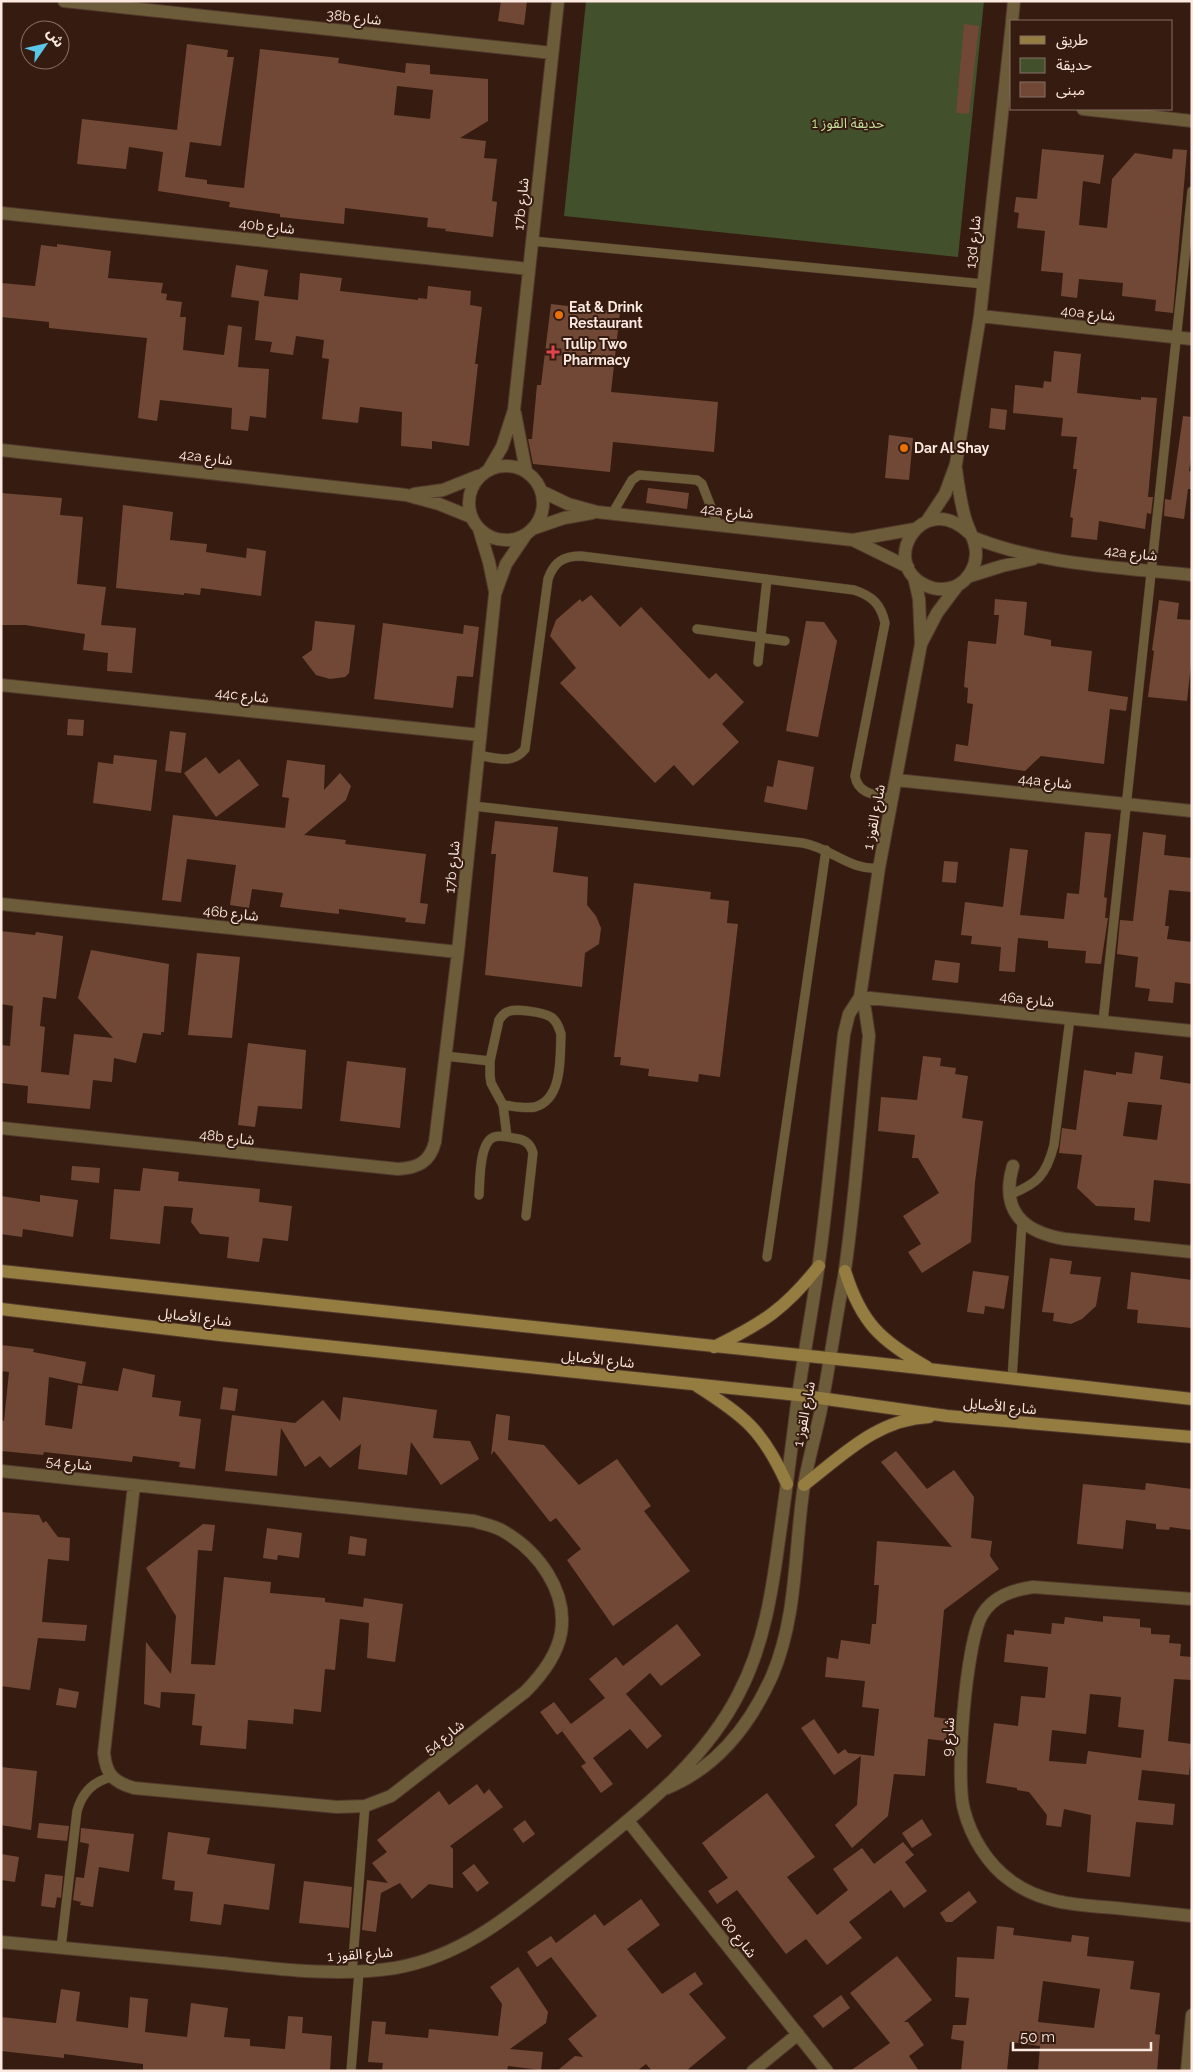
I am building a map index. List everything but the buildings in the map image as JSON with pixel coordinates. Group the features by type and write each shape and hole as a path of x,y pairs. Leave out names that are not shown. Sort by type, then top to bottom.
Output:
{"main road":[{"path":"714,1347 743,1333 776,1312 801,1288 819,1266"},
{"name":"شارع الأصايل","path":"1,1271 830,1358 1192,1399"},
{"path":"845,1271 859,1308 879,1335 892,1346 934,1371"},
{"name":"شارع الأصايل","path":"1,1309 230,1336 798,1395 947,1416 1192,1437"},
{"path":"692,1384 730,1406 760,1434 770,1448 787,1484"},
{"path":"804,1485 855,1444 876,1431 898,1422 922,1417 947,1416"}],"street":[{"name":"38b شارع","path":"64,1 112,4 552,53"},
{"name":"17b شارع","path":"484,472 502,447 514,410 558,1"},
{"name":"13d شارع","path":"1012,20 1014,1"},
{"name":"13d شارع","path":"927,521 945,494 956,464 980,316 1008,100 1010,61"},
{"path":"1092,110 1192,121"},
{"name":"40b شارع","path":"1,213 529,269"},
{"name":"40a شارع","path":"980,316 1192,339"},
{"name":"17b شارع","path":"514,410 526,471"},
{"name":"42a شارع","path":"1,450 406,495 439,504 471,517"},
{"name":"13d شارع","path":"956,464 960,498 970,535"},
{"path":"508,465 526,471 535,480 541,491 543,505 540,518 528,533 502,540 490,537 479,529 471,517 468,502 471,488 484,472 508,465"},
{"name":"42a شارع","path":"406,495 443,490 484,472"},
{"name":"42a شارع","path":"541,491 568,504 597,512 853,540 915,529"},
{"name":"42a شارع","path":"528,533 564,518 597,512"},
{"path":"938,518 950,520 960,524 970,535 975,547 976,558 973,568 962,581 940,589 930,588 911,572 906,547 915,529 927,521 938,518"},
{"name":"17b شارع","path":"479,529 490,562 495,594"},
{"name":"17b شارع","path":"435,1142 474,806 495,594 506,564 528,533"},
{"name":"42a شارع","path":"970,535 1004,549 1038,558 1192,575"},
{"name":"42a شارع","path":"853,540 911,572"},
{"name":"42a شارع","path":"962,581 1002,566 1038,558"},
{"name":"شارع القوز 1","path":"1,1942 304,1972 355,1972 397,1968 432,1958 465,1944 496,1926 628,1821 665,1789 720,1725 739,1694 750,1670 772,1594 798,1395 819,1266 844,1034 849,1014 860,997 880,868 921,644 920,607 911,572"},
{"name":"شارع القوز 1","path":"921,644 937,613 962,581"},
{"name":"44c شارع","path":"1,685 480,735"},
{"name":"44a شارع","path":"896,780 1192,811"},
{"name":"46b شارع","path":"1,904 458,952"},
{"name":"شارع القوز 1","path":"665,1789 685,1781 701,1770 736,1738 757,1707 772,1674 786,1635 793,1600 804,1485 823,1399 845,1271 869,1036 867,1016 860,997"},
{"name":"46a شارع","path":"860,997 1192,1031"},
{"name":"48b شارع","path":"1,1128 398,1169 419,1166 428,1159 435,1142"},
{"path":"1012,1166 1009,1180 1009,1195 1013,1208 1022,1222 1034,1231 1049,1237 1192,1252"},
{"name":"شارع 54","path":"1,1471 474,1522 502,1530 528,1549 548,1574 561,1604 561,1633 552,1658 526,1692 403,1788 378,1802 365,1806 337,1807 134,1788 122,1784 112,1776"},
{"path":"112,1776 105,1766 104,1753 134,1485"},
{"name":"شارع 9","path":"1192,1598 1033,1586 1014,1590 996,1599 983,1614 975,1632 963,1731 960,1780 963,1809 973,1836 991,1862 1011,1881 1035,1894 1061,1903 1192,1916"},
{"name":"شارع 60","path":"628,1821 827,2071"},
{"path":"1187,2071 1192,2015"},
{"path":"753,2071 798,2034"}],"lane":[{"path":"1103,1022 1192,191"},
{"path":"532,242 984,284"},
{"path":"612,514 632,480 639,476 697,480 702,484 718,524"},
{"path":"478,755 506,760 514,759 520,756 525,749 548,579 552,568 559,560 570,556 581,556 854,590 866,594 876,601 882,611 885,623 855,776 856,782 864,791 893,798"},
{"path":"758,662 767,579"},
{"path":"697,629 785,641"},
{"path":"474,806 803,843 826,850 842,861 856,866 870,869 880,868"},
{"path":"767,1257 826,850"},
{"path":"503,1105 533,1107 546,1101 551,1096 556,1082 561,1042 559,1028 550,1017 544,1014 518,1010 507,1012 498,1020 490,1061 491,1083 503,1105 507,1137"},
{"path":"1009,1195 1031,1186 1042,1175 1050,1161 1054,1146 1070,1018"},
{"path":"445,1056 490,1061"},
{"path":"479,1195 484,1146 493,1137 507,1137 526,1141 533,1153 526,1216"},
{"path":"1012,1379 1022,1222"},
{"path":"61,1948 77,1811 80,1801 92,1785 112,1776"},
{"path":"351,2071 365,1806"}],"green space":[{"name":"حديقة القوز 1","path":"586,1 984,1 958,257 564,216"}],"place":[{"name":"Eat & Drink Restaurant","path":"559,315"},
{"name":"Tulip Two Pharmacy","path":"553,352"},
{"name":"Dar Al Shay","path":"904,448"}]}
